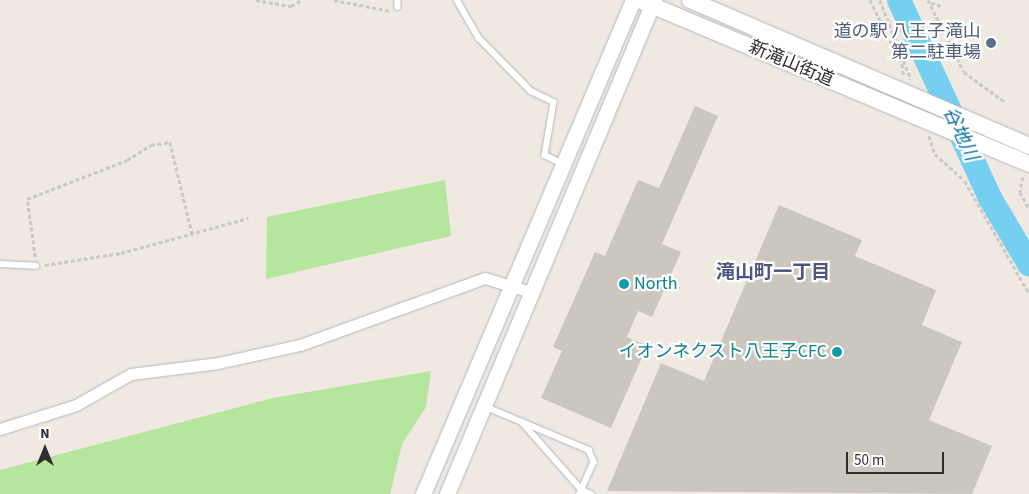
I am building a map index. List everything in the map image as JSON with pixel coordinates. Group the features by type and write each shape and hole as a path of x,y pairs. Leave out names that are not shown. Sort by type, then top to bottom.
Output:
{"main road":[{"name":"新滝山街道","path":"690,0 907,88 928,104 1029,146"},
{"name":"新滝山街道","path":"649,2 1029,164"}],"street":[{"path":"633,0 426,488 452,492 484,406 534,293 649,2"},
{"path":"0,429 76,406 131,374 218,363 300,345 484,278 514,284 534,293"}],"lane":[{"path":"456,0 479,38 530,91 554,102 544,156 564,165"},
{"path":"0,264 36,266"},
{"path":"484,406 594,455 581,492"},
{"path":"520,421 581,492 591,494"}],"path":[{"path":"256,0 291,6 302,0"},
{"path":"334,0 392,12 398,3"},
{"path":"870,0 902,64 907,88"},
{"path":"880,0 911,72 907,88"},
{"path":"929,1 940,6"},
{"path":"929,1 964,72 1005,102"},
{"path":"927,121 934,154 965,182 1029,293"},
{"path":"192,233 170,142 152,145 128,160 27,199 36,266 121,253 248,218"},
{"path":"1029,164 1020,186 1029,210"}],"green space":[{"path":"445,180 451,236 266,279 267,217"},
{"path":"431,371 426,407 402,444 390,494 0,494 0,470 273,398"}],"building":[{"name":"North","path":"695,106 718,116 662,244 681,252 652,317 638,311 627,337 647,346 611,428 541,398 562,351 553,347 595,252 605,256 638,180 659,188"},
{"name":"イオンネクスト八王子CFC","path":"779,205 862,240 855,256 936,290 922,325 962,342 929,420 992,446 972,494 607,491 661,363 704,381"}],"waterway":[{"name":"谷地川","path":"899,0 990,198 1029,264"}],"place":[{"name":"道の駅 八王子滝山 第二駐車場","path":"991,43"},
{"name":"North","path":"624,284"},
{"name":"イオンネクスト八王子CFC","path":"837,352"}],"district":[{"name":"滝山町一丁目","path":"773,273"}]}
